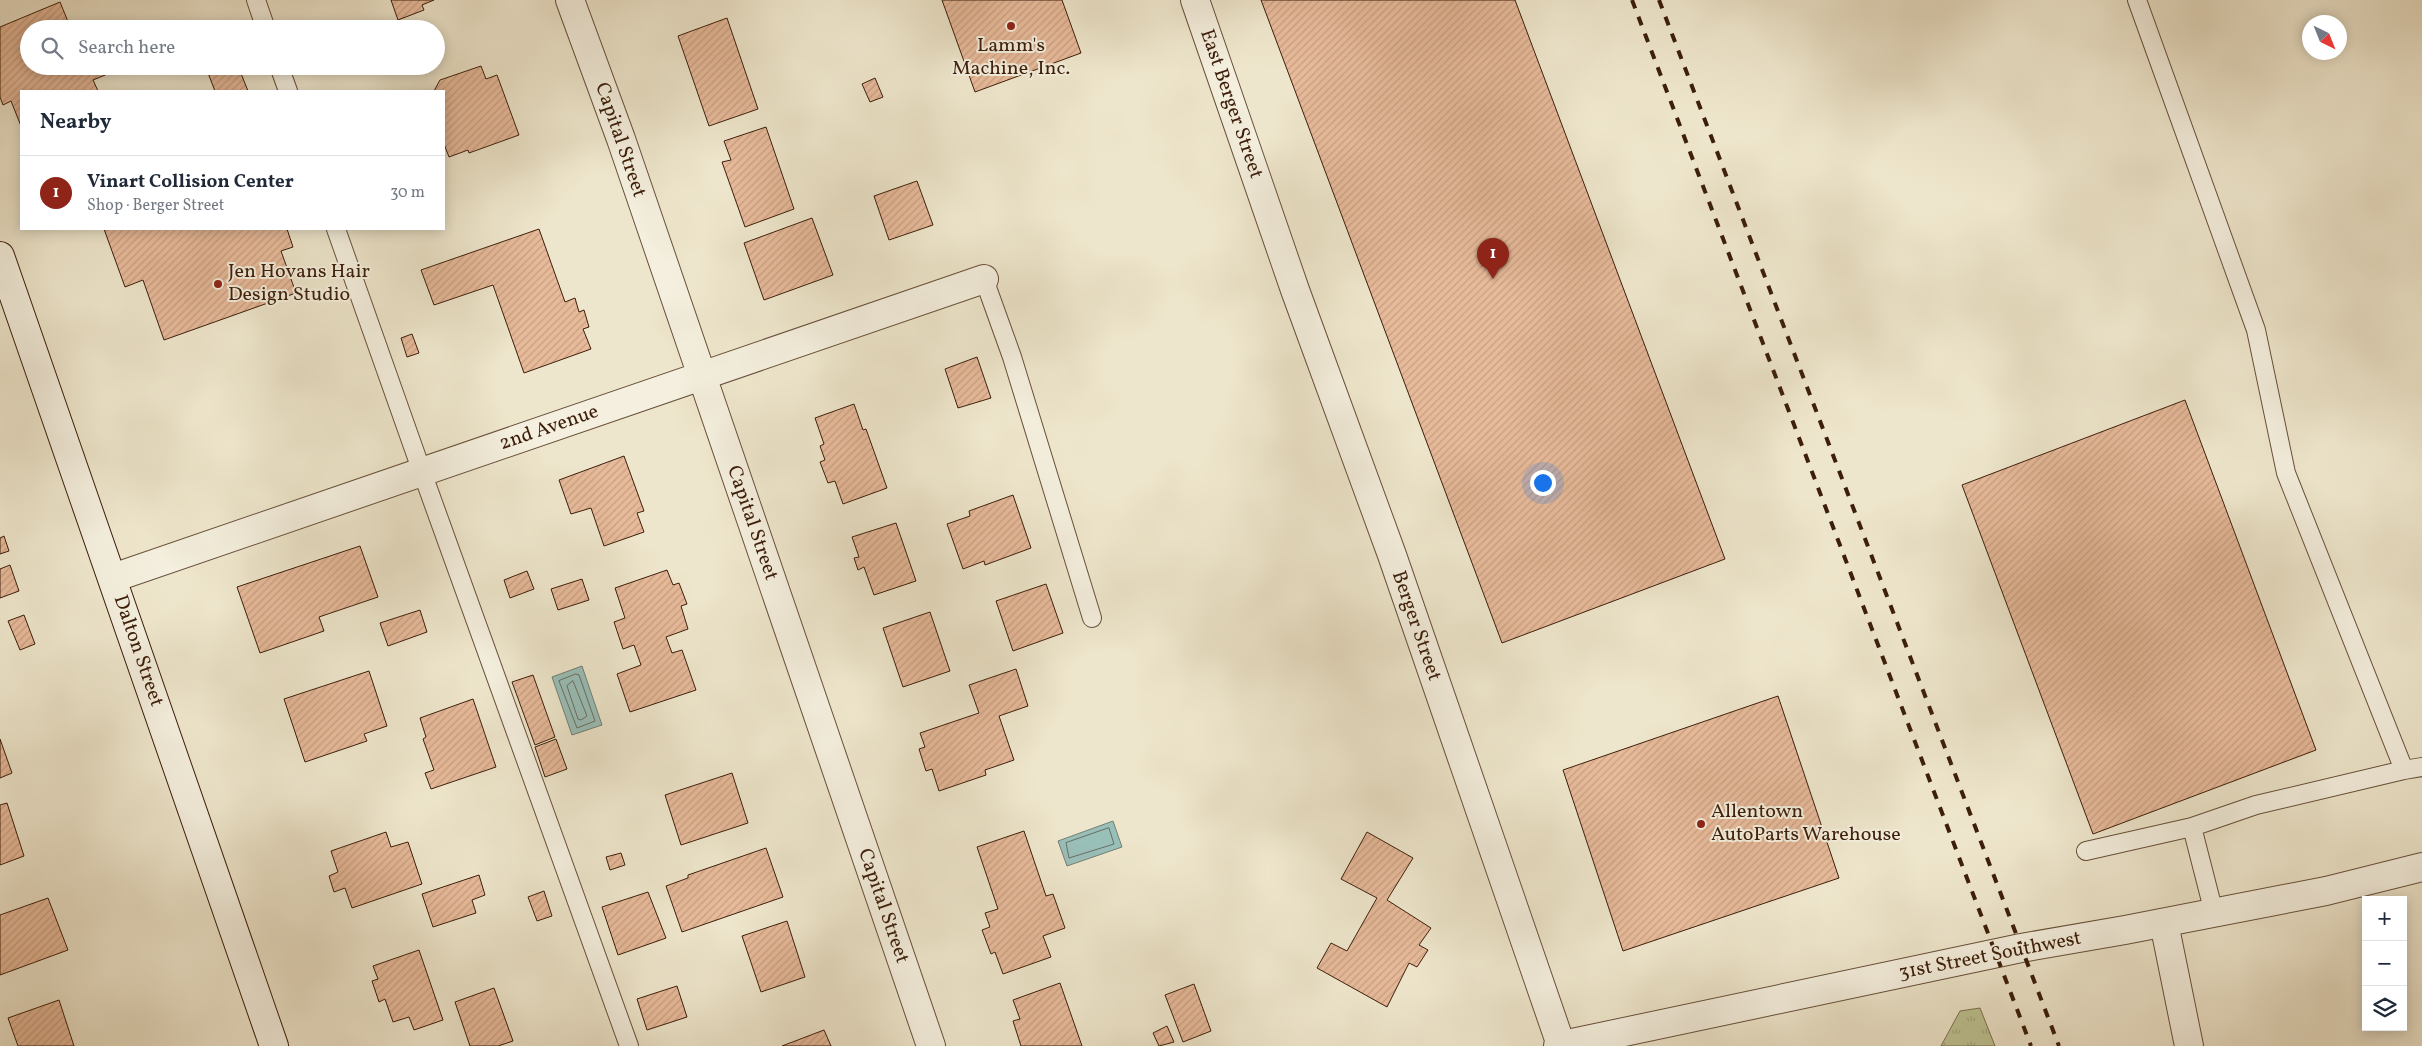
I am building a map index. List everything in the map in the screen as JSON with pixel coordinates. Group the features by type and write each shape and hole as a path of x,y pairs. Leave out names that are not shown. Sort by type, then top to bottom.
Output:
{"street":[{"name":"Capital Street","path":"570,0 621,139 932,1046"},
{"name":"East Berger Street","path":"1195,0 1266,209"},
{"name":"Berger Street","path":"1266,209 1392,555 1560,1046"},
{"name":"Dalton Street","path":"0,256 274,1046"},
{"name":"2nd Avenue","path":"113,578 984,279"},
{"name":"31st Street Southwest","path":"1560,1046 2003,951 2164,923 2326,891 2422,867"},
{"path":"2164,923 2189,1046"}],"lane":[{"path":"256,0 263,20"},
{"path":"2139,1 2256,330 2286,473 2404,770"},
{"path":"282,75 288,90"},
{"path":"336,230 629,1046"},
{"path":"984,279 1012,358 1092,618"},
{"path":"2086,851 2192,827 2256,804 2422,767"},
{"path":"2192,827 2214,913"}],"green space":[{"path":"1980,1008 1995,1046 1941,1046 1960,1011"}],"water":[{"path":"582,666 602,725 572,735 552,677"},
{"path":"1113,821 1122,847 1067,866 1058,841"}],"building":[{"path":"391,0 434,0 422,5 424,10 398,20"},
{"name":"Lamm's Machine, Inc.","path":"942,0 1062,0 1081,53 975,92"},
{"path":"1261,0 1515,0 1725,559 1502,643"},
{"path":"60,2 67,20 20,20 20,75 105,75 93,80 98,90 20,90 20,124 11,101 3,105 0,97 0,27"},
{"path":"727,18 758,109 709,126 678,36"},
{"path":"481,66 486,79 497,75 519,135 469,153 468,150 449,157 445,147 445,90 435,90 440,80"},
{"path":"209,75 242,75 248,90 215,90"},
{"path":"875,78 883,97 870,102 862,84"},
{"path":"766,127 794,209 745,227 722,162 731,160 724,141"},
{"path":"917,181 933,225 889,240 874,196"},
{"path":"812,218 833,275 764,300 744,243"},
{"path":"539,229 565,302 575,298 579,312 584,310 589,327 583,329 591,349 524,373 493,285 434,305 421,270"},
{"name":"Jen Hovans Hair Design Studio","path":"104,230 287,230 293,247 281,251 296,293 164,340 143,280 125,287"},
{"path":"412,334 419,353 407,357 401,338"},
{"path":"977,357 991,398 958,408 945,369"},
{"path":"2185,400 2316,750 2093,834 1962,485"},
{"path":"854,404 863,430 866,429 887,488 843,504 835,481 828,483 820,462 825,460 820,446 824,444 815,418"},
{"path":"624,456 644,511 637,513 644,532 604,546 591,508 571,514 559,480"},
{"path":"1013,495 1031,548 985,565 984,561 963,569 947,524 970,516 969,511"},
{"path":"896,523 916,581 874,595 864,567 858,570 854,558 859,557 852,537"},
{"path":"4,536 9,551 0,554 0,538"},
{"path":"360,546 378,597 319,617 324,631 260,653 237,587"},
{"path":"10,565 19,591 0,598 0,569"},
{"path":"667,570 673,585 679,583 687,604 681,606 688,629 666,637 672,653 682,650 696,690 630,712 617,674 641,665 634,645 623,649 614,622 625,618 615,588"},
{"path":"527,571 534,589 510,598 504,580"},
{"path":"582,579 589,600 558,610 551,589"},
{"path":"1046,584 1063,633 1013,651 996,601"},
{"path":"420,610 427,632 388,646 380,623"},
{"path":"930,612 950,671 903,687 883,628"},
{"path":"24,615 35,644 20,650 8,621"},
{"path":"1016,669 1028,706 999,716 1014,760 985,770 986,775 939,791 932,769 926,771 919,749 925,747 920,733 979,713 969,685"},
{"path":"369,671 387,726 364,734 367,741 305,762 284,699"},
{"path":"533,675 555,737 535,745 512,682"},
{"name":"Allentown AutoParts Warehouse","path":"1778,696 1839,878 1623,951 1563,770"},
{"path":"473,699 496,767 431,789 425,773 434,770 423,739 426,737 420,718"},
{"path":"0,739 12,773 0,778"},
{"path":"556,739 567,769 545,777 535,747"},
{"path":"732,773 748,823 681,845 665,795"},
{"path":"7,803 24,856 0,865 0,805"},
{"path":"1024,831 1046,896 1053,894 1065,928 1043,936 1051,957 1003,974 995,952 991,954 982,930 990,927 985,913 998,909 977,847"},
{"path":"386,832 391,847 408,842 422,884 352,908 345,888 334,892 329,876 338,872 331,851"},
{"path":"1367,832 1413,858 1387,900 1431,928 1419,945 1428,950 1417,967 1409,963 1387,1007 1317,968 1331,943 1347,951 1377,898 1341,879"},
{"path":"766,848 783,897 682,932 666,886 688,878 688,875"},
{"path":"621,853 625,865 610,870 606,857"},
{"path":"479,875 485,895 472,900 476,913 433,927 422,894"},
{"path":"544,891 552,916 537,921 528,897"},
{"path":"648,892 666,938 618,955 602,907"},
{"path":"48,898 68,950 0,975 0,915"},
{"path":"787,921 805,977 761,992 742,936"},
{"path":"419,950 443,1020 414,1030 409,1017 393,1022 385,999 379,1002 372,981 378,979 373,966"},
{"path":"1060,983 1082,1046 1021,1046 1013,1021 1020,1019 1013,1000"},
{"path":"1194,984 1211,1031 1183,1042 1165,995"},
{"path":"677,986 687,1017 647,1030 637,999"},
{"path":"494,988 513,1041 498,1046 470,1046 455,1002"},
{"path":"59,1000 74,1046 18,1046 8,1018"},
{"path":"1167,1026 1174,1042 1159,1046 1153,1033"},
{"path":"824,1030 831,1046 782,1046"}],"railway":[{"path":"1632,0 2031,1046"},
{"path":"1659,0 2059,1046"}],"place":[{"name":"Lamm's Machine, Inc.","path":"1011,26"},
{"name":"Vinart Collision Center","path":"1493,279"},
{"name":"Jen Hovans Hair Design Studio","path":"218,284"},
{"name":"Allentown AutoParts Warehouse","path":"1701,824"}]}
